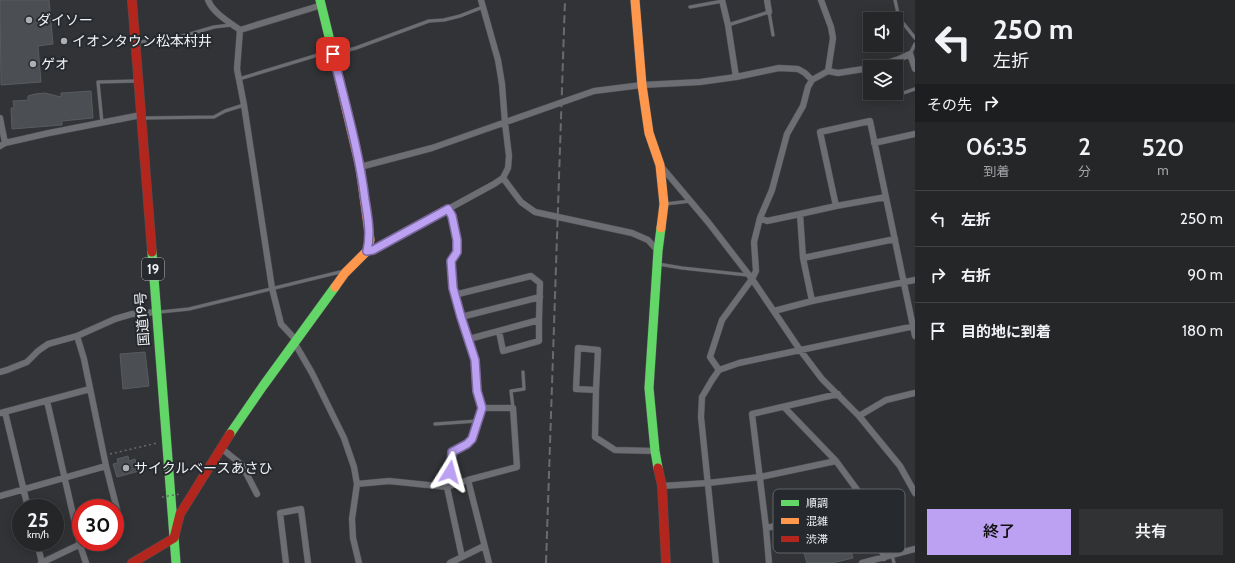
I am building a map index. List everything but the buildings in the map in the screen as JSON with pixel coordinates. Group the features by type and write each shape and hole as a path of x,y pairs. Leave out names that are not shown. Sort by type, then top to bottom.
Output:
{"main road":[{"name":"国道19号","path":"132,0 176,563"},
{"path":"635,0 642,85 649,133 660,165 664,204 657,263 649,388 656,451 662,486 666,563"},
{"path":"132,563 174,538 180,514 221,448 295,341 345,273 367,251 370,240 369,228 360,167 321,3"}],"street":[{"path":"208,0 216,12 240,30"},
{"path":"367,251 373,250 494,184 503,178 508,168 509,156 502,84 498,60 481,0"},
{"path":"767,0 769,12"},
{"path":"822,0 833,38 828,71"},
{"path":"723,1 736,77"},
{"path":"240,30 321,3"},
{"path":"240,30 237,70 244,105 272,288 281,324 295,341 312,373 344,438 354,467 357,484 352,519 353,538 359,563"},
{"path":"896,60 910,54 915,69"},
{"path":"360,167 432,148 594,91 642,85 700,82 736,77 779,68 798,69 812,80"},
{"path":"719,370 710,357 722,320 756,271 754,242 760,218 772,190 788,134 802,106 808,87 812,80 828,71 838,72 863,69"},
{"path":"0,118 3,144 49,132 141,116"},
{"path":"836,206 820,132 870,121 915,336"},
{"path":"874,143 915,134"},
{"path":"660,165 691,201 751,277 800,350 822,379 859,416 900,466 915,493"},
{"path":"503,178 521,202 535,212 632,233 648,240 658,251"},
{"path":"760,218 766,220 886,197"},
{"path":"448,209 452,216 457,240 457,252 451,261 454,295 475,360 477,391 482,408 472,439 467,444 452,452 448,487 462,557"},
{"path":"800,214 803,258 812,301"},
{"path":"803,258 895,239"},
{"path":"454,295 532,276 540,282 538,341 503,351 499,331"},
{"path":"774,311 812,301 915,280"},
{"path":"461,317 540,297"},
{"path":"0,372 27,362 48,344 77,336 115,319 132,314 156,312"},
{"path":"469,339 539,320"},
{"path":"716,563 700,417 702,397 719,370 739,363 914,326"},
{"path":"77,336 84,359 114,499"},
{"path":"596,390 576,390 578,348 598,350 596,437 615,450 656,451"},
{"path":"26,499 3,412 90,389"},
{"path":"859,416 886,400 915,393"},
{"path":"769,563 752,414 838,394"},
{"path":"47,401 72,507"},
{"path":"784,407 836,461 857,489"},
{"path":"357,484 389,481 448,487 517,467 513,408 482,408"},
{"path":"221,448 242,465 257,494"},
{"path":"662,486 708,483 760,477 836,461"},
{"path":"0,496 106,466"},
{"path":"468,480 489,563"},
{"path":"286,563 280,513 301,509 308,563"},
{"path":"766,528 773,527"},
{"path":"450,563 484,546"},
{"path":"39,551 41,563 72,548"},
{"path":"905,552 915,549"},
{"path":"84,551 86,563"},
{"path":"883,553 884,558"},
{"path":"862,563 900,553"}],"lane":[{"path":"895,0 899,18 915,38"},
{"path":"690,7 723,1"},
{"path":"239,79 333,52 356,48 429,21 444,20 460,16 483,7"},
{"path":"728,25 769,12 773,35"},
{"path":"135,42 176,38 214,27 233,25"},
{"path":"910,54 915,44"},
{"path":"102,123 98,82 138,81"},
{"path":"903,93 915,89"},
{"path":"141,116 214,117 225,111 244,105"},
{"path":"664,204 691,201"},
{"path":"657,263 682,268 751,277"},
{"path":"156,312 189,309 340,272 345,273"},
{"path":"513,408 512,391 524,389 523,372"},
{"path":"435,424 477,421"},
{"path":"892,555 894,563"}],"path":[{"path":"104,456 161,442"},
{"path":"162,497 180,494"}],"railway":[{"path":"546,563 565,0"}],"traffic: fast":[{"path":"320,0 332,49"},
{"path":"658,468 649,388 658,251 661,228"},
{"path":"152,252 176,563"},
{"path":"230,434 335,287"}],"traffic: slow":[{"path":"635,0 642,85 649,133 660,165 664,204 661,228"},
{"path":"332,49 360,167 370,240 367,251 345,273 335,287"}],"traffic: jam":[{"path":"132,0 152,252"},
{"path":"132,563 174,538 180,514 230,434"},
{"path":"658,468 662,486 666,563"}],"place":[{"name":"ダイソー","path":"29,20"},
{"name":"イオンタウン松本村井","path":"64,41"},
{"name":"ゲオ","path":"33,64"},
{"name":"サイクルベースあさひ","path":"126,468"}],"route":[{"path":"333,54 360,167 370,240 367,251 373,250 448,209 452,216 457,240 457,252 451,261 454,295 475,360 477,391 482,408 472,439 467,444 452,452 450,472"}]}
